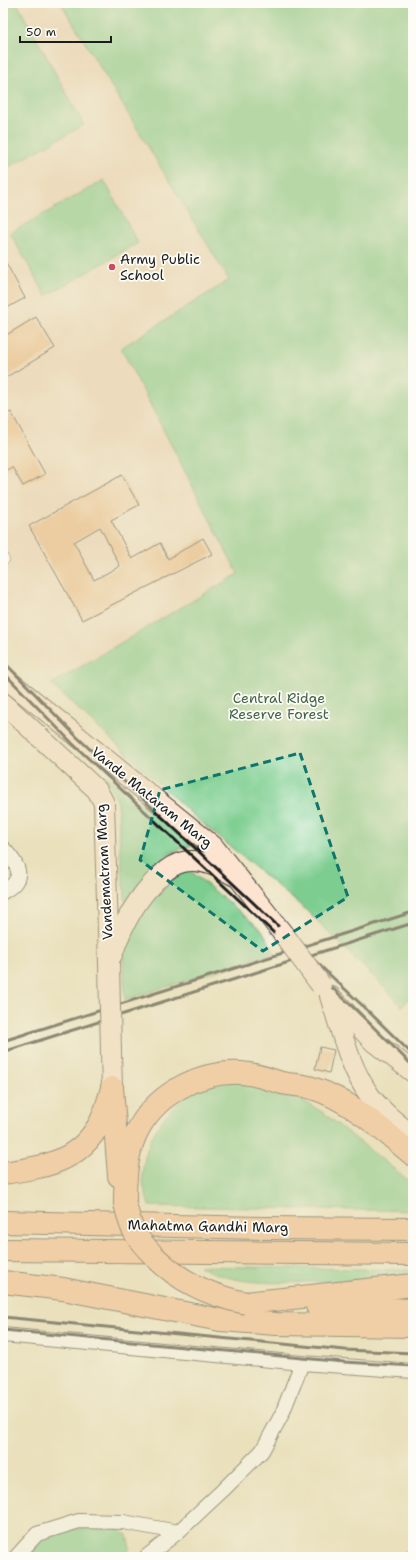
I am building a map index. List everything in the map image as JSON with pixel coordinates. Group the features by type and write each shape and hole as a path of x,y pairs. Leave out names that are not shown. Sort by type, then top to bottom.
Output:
{"main road":[{"name":"Vande Mataram Marg","path":"3,676 213,846 325,990"},
{"name":"Vandematram Marg","path":"3,703 97,790 104,802 112,1088"},
{"path":"109,964 120,932 128,915 139,898 168,869 181,862 199,861 213,865 240,880"},
{"path":"325,990 374,1042 413,1072"},
{"path":"325,990 353,1064 364,1087 380,1107 413,1136"},
{"path":"125,1138 161,1101 175,1090 200,1078 215,1074 240,1073 265,1077 282,1083 331,1108 381,1143 413,1169"},
{"path":"282,1083 312,1088 351,1107 413,1155"},
{"path":"112,1088 125,1138 118,1172 133,1230 141,1242 176,1276 213,1295 246,1303 413,1310"},
{"path":"3,1173 54,1163 73,1153 90,1138 99,1124 112,1088"},
{"name":"Mahatma Gandhi Marg","path":"3,1222 262,1228 413,1228"},
{"name":"Mahatma Gandhi Marg","path":"3,1250 413,1254"},
{"path":"3,1282 63,1289 220,1320 276,1324 413,1326"},
{"path":"246,1303 413,1285"}],"street":[{"path":"3,848 13,859 18,868 19,874 16,882 3,892"},
{"path":"3,1335 302,1363 413,1371"},
{"path":"146,1557 178,1532 262,1451 282,1414 302,1363"},
{"path":"16,1557 37,1534 79,1521 122,1522 178,1532"}],"highlighted area":[{"path":"300,753 348,897 263,951 140,860 160,790"}],"shaded area":[{"name":"Army Public School","path":"3,3 61,3 363,501 51,684 3,631"}],"green space":[{"path":"3,3 17,3 84,125 3,170"},
{"name":"Central Ridge Reserve Forest","path":"61,3 413,3 413,1000 409,998 402,1007 386,989 305,909 195,817 51,684 238,574 121,348 229,280"},
{"path":"104,180 138,243 46,296 10,233"},
{"path":"105,775 192,845 171,853 155,865 139,884 126,905 120,852 118,803"},
{"path":"189,870 262,930 275,953 125,1000 123,953 134,923 152,896 174,875"},
{"path":"244,1080 284,1091 322,1112 413,1184 413,1211 149,1206 143,1182 143,1167 152,1137 160,1123 181,1100 207,1085 225,1081"},
{"path":"199,1266 413,1270 413,1278 270,1283 227,1277"},
{"path":"112,1526 127,1535 130,1548 123,1557 30,1557 39,1543 64,1530"}],"building":[{"path":"3,257 25,298 3,310"},
{"path":"36,317 55,348 3,379 3,337"},
{"path":"11,412 45,474 23,486 12,467 3,472 3,416"},
{"path":"122,475 139,505 111,520 132,559 160,543 168,559 203,538 212,554 82,620 29,526","holes":["100,527 120,566 94,580 74,542"]},
{"path":"320,1047 334,1050 329,1073 315,1069"}],"railway":[{"path":"3,661 77,737 363,1006 413,1055"},
{"path":"3,672 72,743 357,1011 413,1066"},
{"path":"3,1041 413,912"},
{"path":"3,1052 413,923"},
{"path":"3,1317 345,1350 413,1353"},
{"path":"3,1330 344,1362 413,1366"}],"place":[{"name":"Army Public School","path":"112,267"}]}
